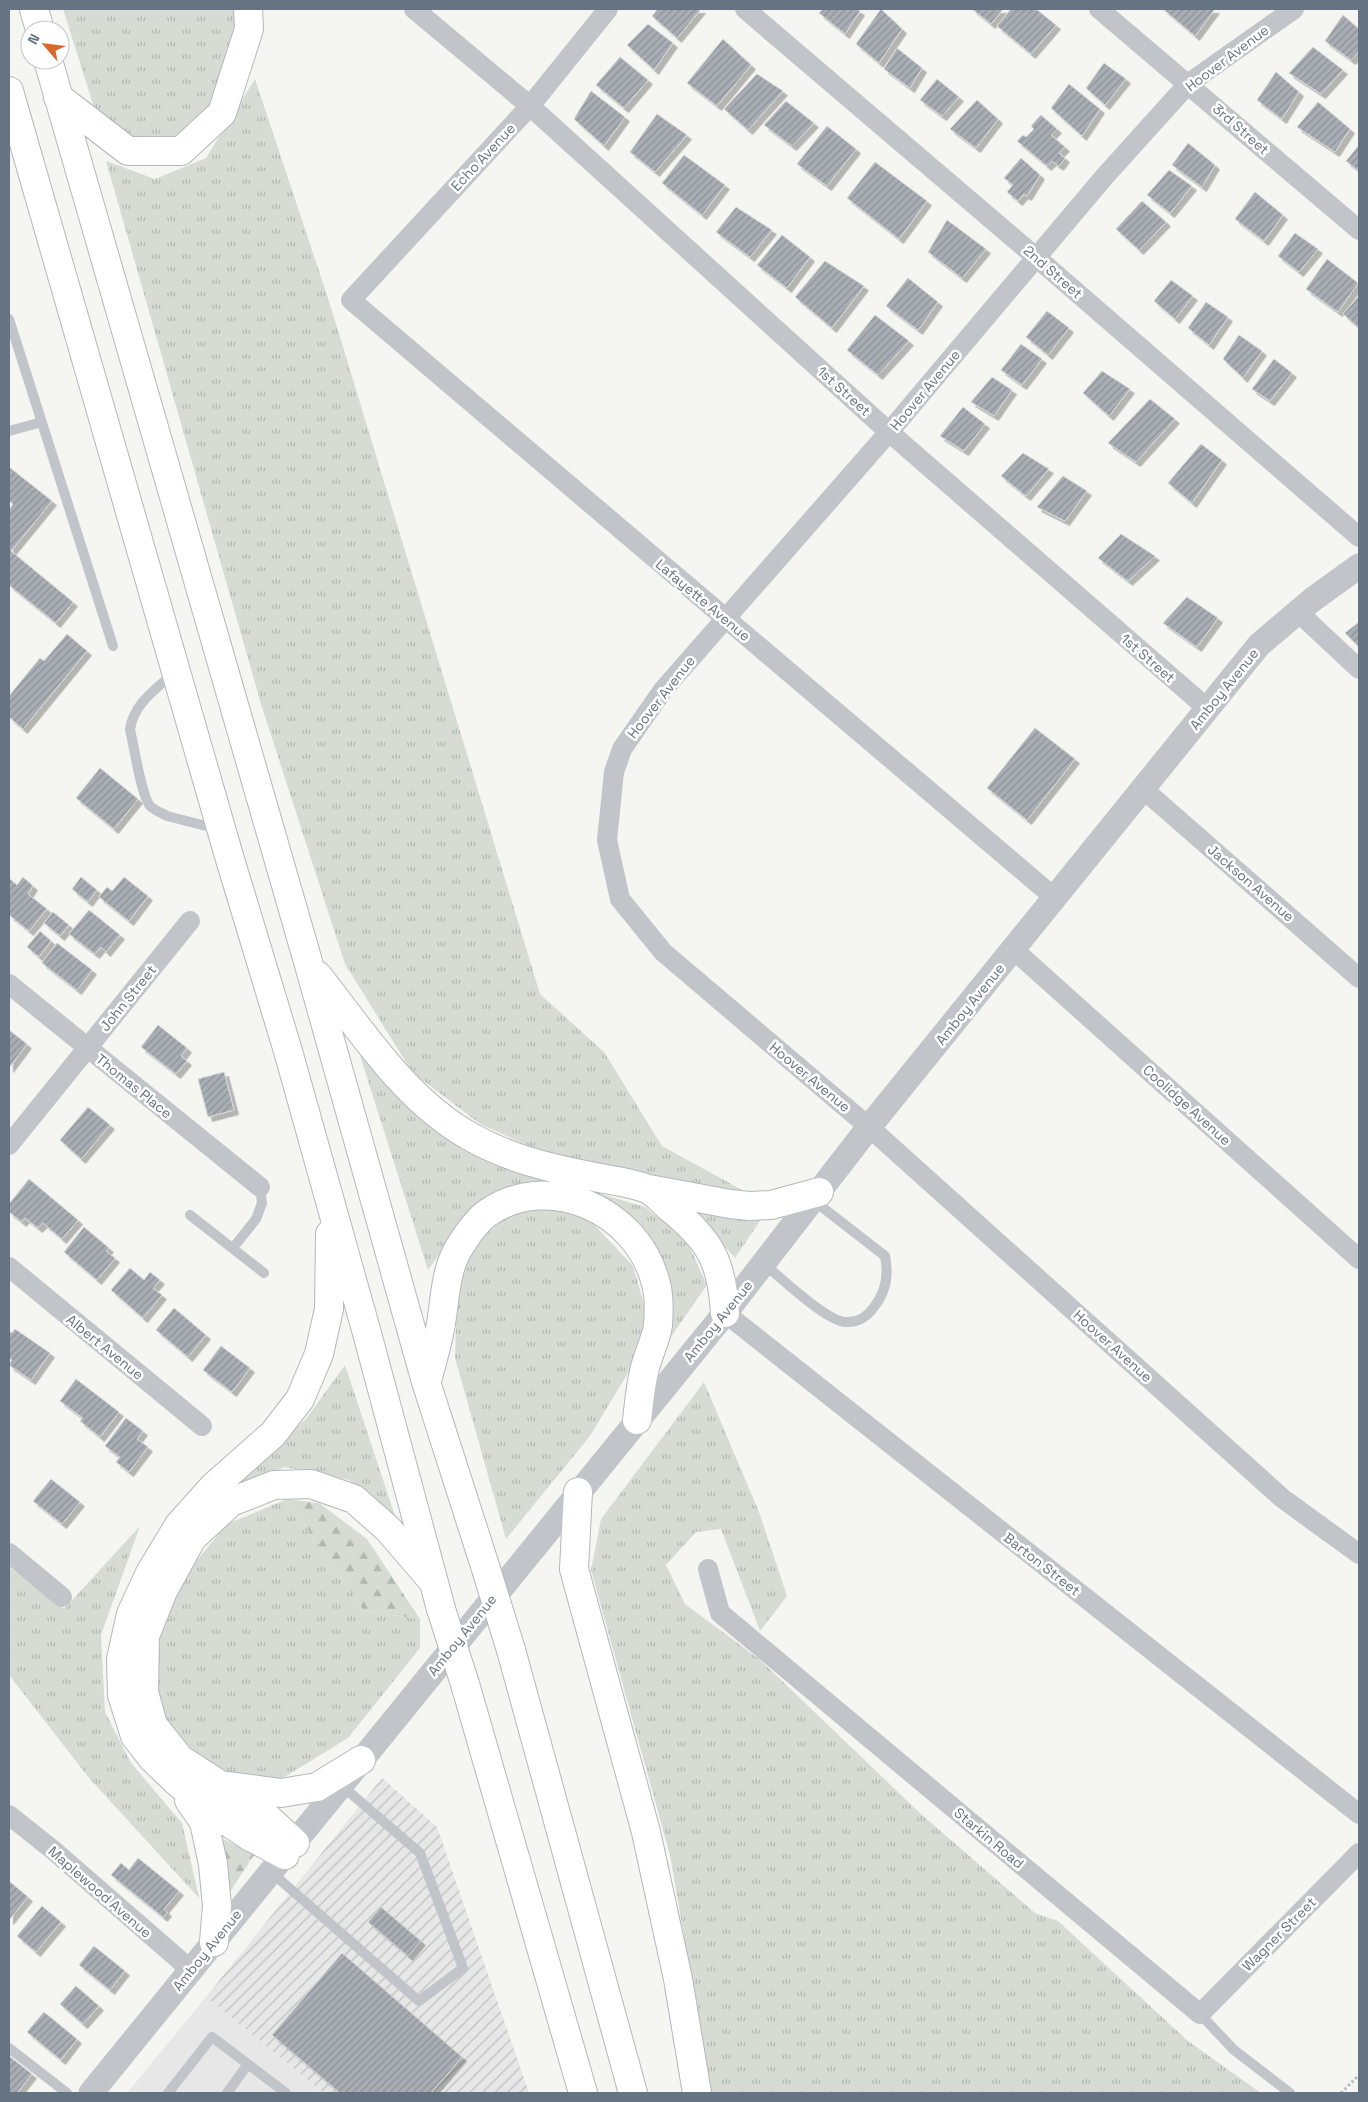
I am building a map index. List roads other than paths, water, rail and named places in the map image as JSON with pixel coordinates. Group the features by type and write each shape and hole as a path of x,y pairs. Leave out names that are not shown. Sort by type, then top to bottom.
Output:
{"highway":[{"path":"58,98 128,152 181,151 222,113 248,29 248,9"},
{"path":"51,70 309,965 426,1382 511,1650 633,2093"},
{"path":"9,91 222,830 288,1051 438,1597 465,1684 583,2093"},
{"path":"309,965 390,1068 419,1098 444,1119 471,1137 511,1156 559,1170 647,1189 750,1206 771,1205 816,1196"},
{"path":"647,1189 688,1222 701,1236 713,1254 723,1284 725,1313"},
{"path":"426,1382 440,1333 446,1280 460,1244 488,1212 517,1198 538,1195 563,1196 598,1209 616,1222 632,1237 645,1257 655,1280 658,1326 644,1372 637,1420"},
{"path":"283,1856 216,1814 176,1782 153,1759 136,1736 122,1695 120,1658 131,1614 150,1573 179,1525 213,1487 273,1434 300,1399 319,1354 329,1309 331,1203"},
{"path":"283,1856 260,1810 180,1758 153,1725 144,1692 145,1636 163,1590 192,1538 231,1502 274,1484 311,1484 354,1499 388,1529 438,1597"},
{"path":"578,1492 574,1569 626,1756 656,1875 678,1979 697,2093"},
{"path":"219,1785 281,1793 317,1787 337,1781 361,1760"},
{"path":"176,1782 204,1822 213,1864 217,1906 214,1942"}],"street":[{"name":"1st Street","path":"414,9 530,106 889,432 1208,709"},
{"name":"Echo Avenue","path":"351,300 530,106 608,9"},
{"name":"2nd Street","path":"745,9 1037,258 1359,537"},
{"name":"3rd Street","path":"1099,9 1359,230"},
{"name":"Hoover Avenue","path":"1294,9 1188,84 1105,176 889,432 663,690 622,748 614,772 607,840 620,899 663,952 869,1127 1282,1498 1359,1554"},
{"name":"Lafayette Avenue","path":"351,300 724,619 1055,898"},
{"name":"Amboy Avenue","path":"361,1760 725,1313 869,1127 1259,645 1298,612 1359,566"},
{"path":"1298,612 1359,669"},
{"name":"Jackson Avenue","path":"1142,788 1359,978"},
{"name":"John Street","path":"9,1145 190,921"},
{"name":"Coolidge Avenue","path":"1014,950 1359,1259"},
{"name":"Thomas Place","path":"9,984 260,1187"},
{"name":"Albert Avenue","path":"9,1268 202,1426"},
{"name":"Barton Street","path":"725,1313 1359,1814"},
{"path":"9,1553 62,1597"},
{"name":"Starkin Road","path":"708,1569 720,1613 1200,2014"},
{"name":"Amboy Avenue","path":"91,2093 283,1856 337,1781"},
{"name":"Maplewood Avenue","path":"9,1815 53,1850 191,1970"},
{"name":"Wagner Street","path":"1200,2014 1359,1853"}],"lane":[{"path":"9,319 113,646"},
{"path":"9,431 42,422"},
{"path":"176,671 142,701 131,722 130,730 144,791 150,806 167,816 222,830"},
{"path":"233,1248 256,1219 262,1202 260,1187"},
{"path":"764,1264 830,1318 844,1322 858,1321 868,1315 882,1296 887,1265 885,1256 816,1196"},
{"path":"190,1215 264,1273"},
{"path":"283,1856 418,2001 463,1968 420,1853 337,1781"},
{"name":"Starkin Road","path":"1200,2014 1234,2050 1290,2093"},
{"path":"168,2093 212,2037 286,2093"},
{"path":"9,2048 66,2093"},
{"path":"227,2093 248,2064"}]}
